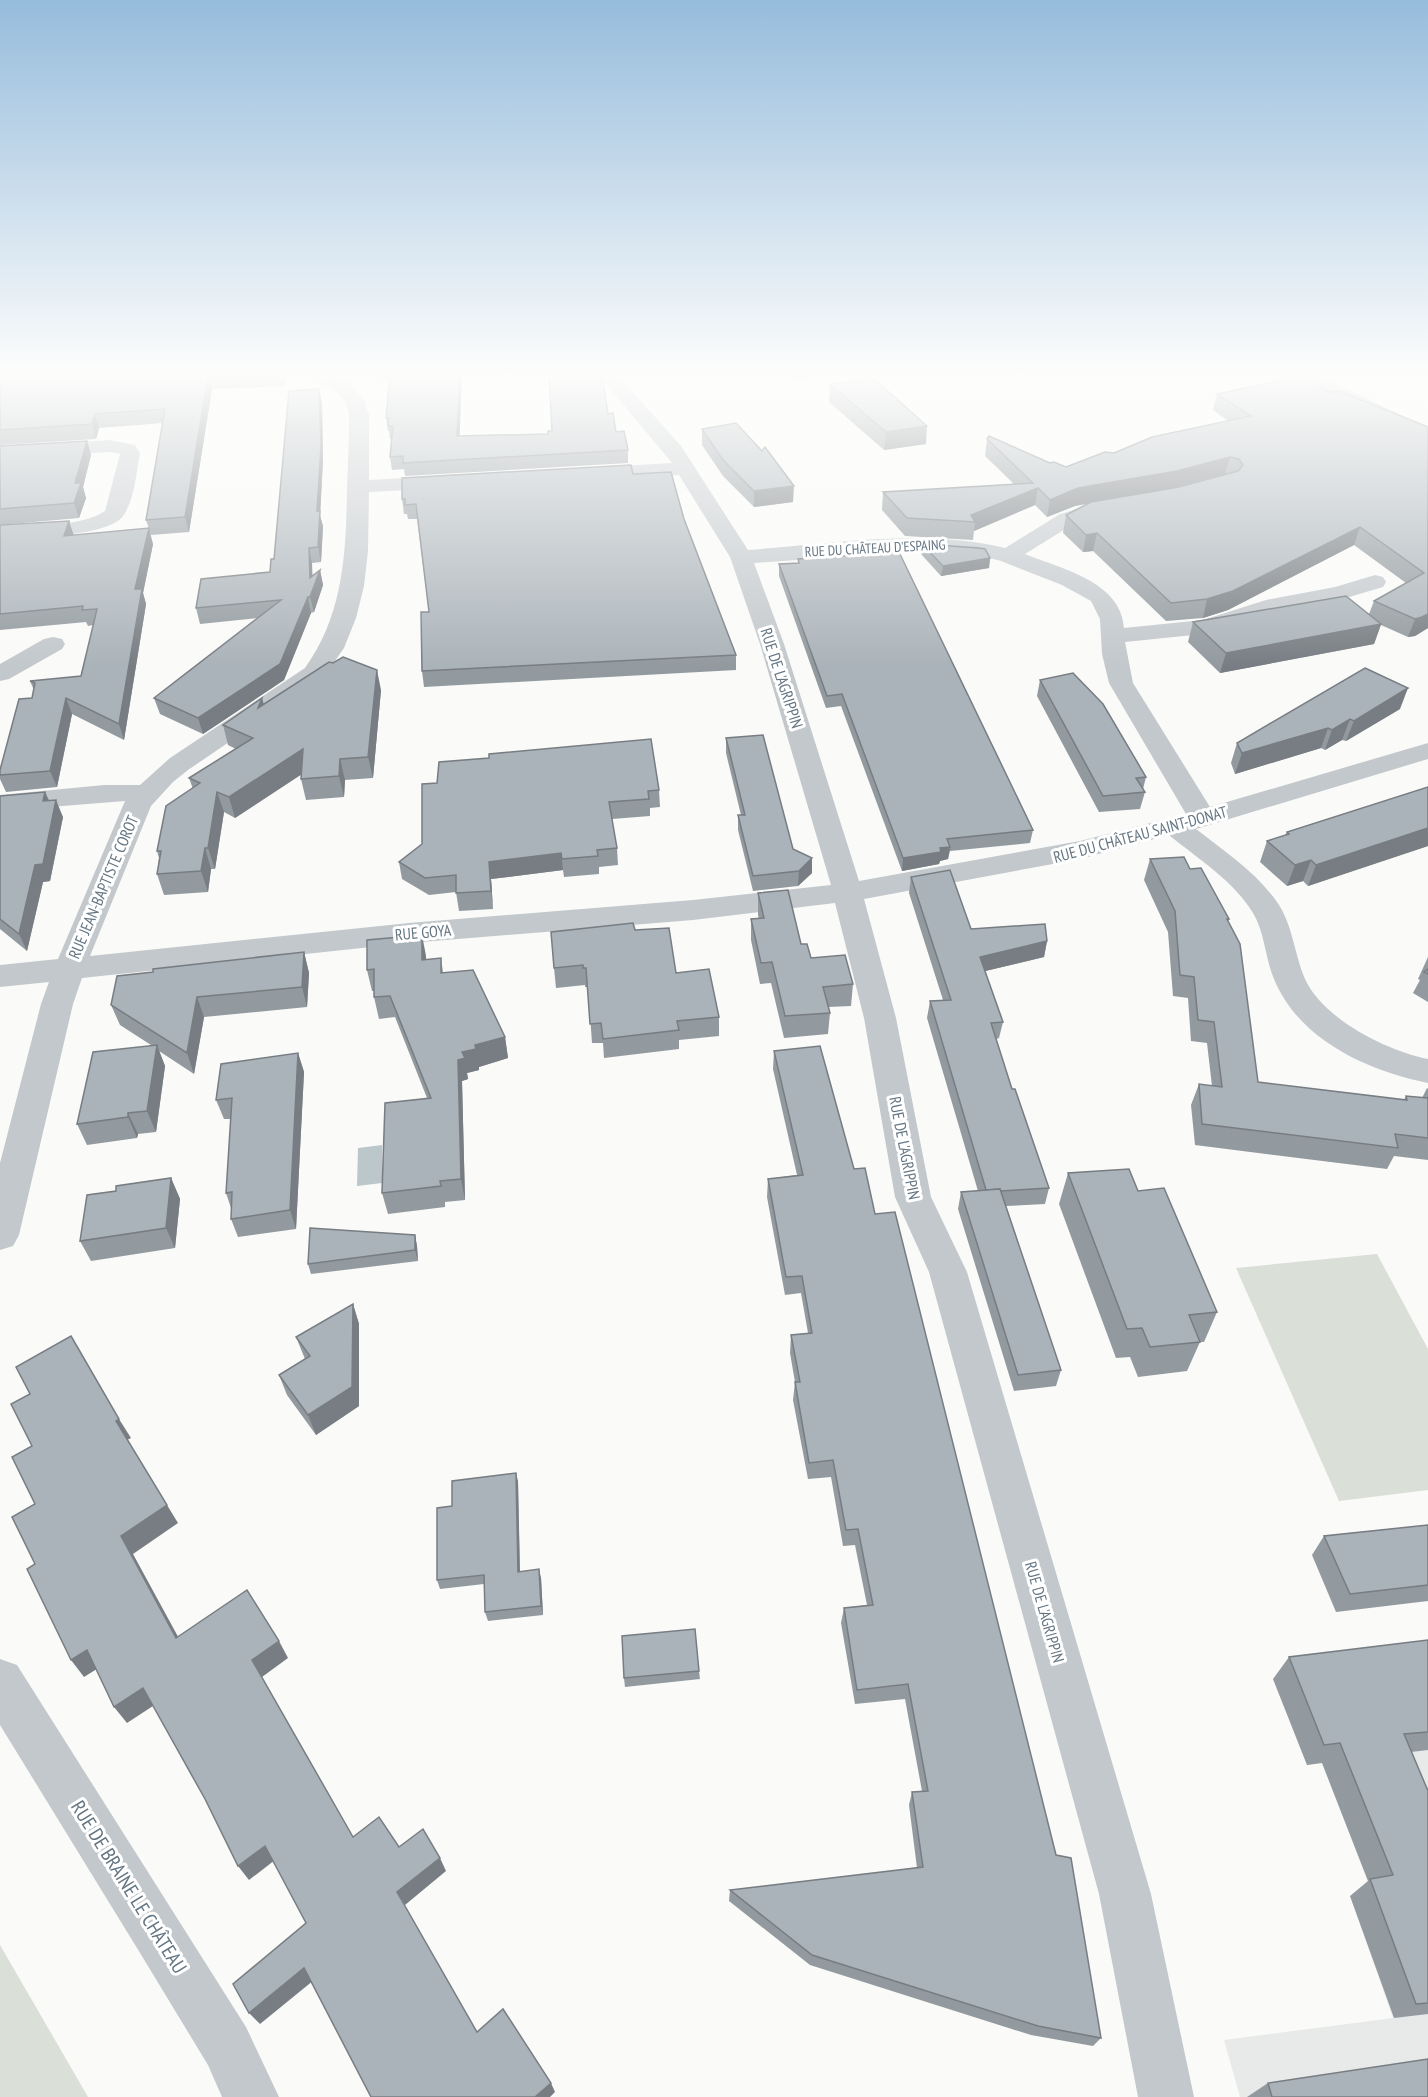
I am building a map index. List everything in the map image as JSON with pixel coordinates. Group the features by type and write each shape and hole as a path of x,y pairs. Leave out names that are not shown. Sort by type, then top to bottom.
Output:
{"street":[{"path":"0,533 78,527 107,520 116,509 126,471"},
{"name":"RUE JEAN-BAPTISTE COROT","path":"0,1234 57,1004 128,824 146,793 179,764 302,683 325,662 346,610 357,557 357,471"},
{"path":"569,475 639,471"},
{"name":"RUE DE L'AGRIPPIN","path":"689,471 741,557 772,644 847,890 880,1018 913,1197 948,1272 1092,1770 1125,1894 1166,2097"},
{"path":"357,487 463,481"},
{"path":"1009,556 1069,516 1094,508 1132,502"},
{"name":"RUE DU CHÂTEAU D'ESPAING","path":"741,557 926,544 970,547 1009,556 1070,580 1099,596 1108,608 1112,620 1114,654 1121,683 1189,822 1256,895 1276,927 1293,986 1328,1025 1361,1048 1389,1060 1428,1071"},
{"path":"1113,636 1203,627 1226,622 1266,607 1339,593 1375,582"},
{"path":"0,674 53,644"},
{"name":"RUE DU CHÂTEAU SAINT-DONAT","path":"847,890 1040,860 1189,822 1428,752"},
{"path":"0,803 104,793 146,793"},
{"name":"RUE GOYA","path":"0,976 409,933 693,910 807,898 847,890"},
{"name":"RUE DE BRAINE LE CHÂTEAU","path":"0,1682 227,2046 250,2097"}],"shaded area":[{"path":"382,1145 382,1183 357,1186 358,1148"},
{"path":"1377,1254 1428,1349 1428,1490 1339,1501 1236,1268"},
{"path":"1428,1660 1428,2097 1240,2097 1224,2040 1393,2018 1350,1896 1372,1892 1322,1763 1307,1765 1273,1679"},
{"path":"0,1945 88,2097 0,2097"}],"building":[{"path":"0,471 78,471 75,483 81,483 74,503 0,509"},
{"path":"154,471 192,471 185,517 146,520"},
{"path":"282,471 319,471 318,547 309,548 310,578 320,570 280,664 198,718 154,698 281,600 196,608 201,579 270,572 271,559 274,559"},
{"path":"528,471 632,471 633,474 671,472 684,519 736,655 422,671 421,612 429,612 416,504 405,505 405,499 402,499 402,478"},
{"path":"734,471 783,471 794,486 754,491"},
{"path":"1020,471 1178,471 1078,488 1050,500 1038,488 971,515 975,522 907,518 883,492 1033,483"},
{"path":"1238,471 1428,471 1428,614 1415,619 1374,601 1424,573 1360,527 1233,591 1207,599 1171,603 1097,533 1086,535 1066,515 1091,502 1179,487"},
{"path":"69,521 64,536 149,528 135,589 142,589 119,724 66,698 50,771 0,775 19,699 32,698 35,683 30,681 81,676 97,609 82,610 83,606 0,614 0,525"},
{"path":"922,544 985,549 990,558 943,566"},
{"path":"899,552 1033,830 947,839 950,847 940,848 941,852 903,858 842,694 827,696 779,564 799,563 798,559"},
{"path":"1346,596 1381,624 1226,653 1193,622"},
{"path":"343,657 377,670 368,757 340,759 339,776 301,779 303,749 229,797 217,792 208,848 205,848 201,871 157,874 161,851 157,851 166,806 200,783 189,778 253,738 223,725 262,698 258,708 329,662 333,663"},
{"path":"1365,668 1408,688 1354,721 1350,719 1332,730 1328,728 1242,753 1237,743"},
{"path":"1073,673 1103,704 1146,777 1136,778 1145,792 1103,796 1040,680"},
{"path":"763,735 793,849 812,858 799,871 753,876 738,815 745,815 726,738"},
{"path":"651,739 659,790 648,791 649,799 609,802 617,848 597,850 598,856 562,859 561,853 489,862 491,891 456,893 456,875 425,878 399,862 422,844 422,784 437,783 439,762 489,758 489,754"},
{"path":"1428,787 1428,828 1316,865 1311,860 1295,865 1267,841 1289,834 1287,832"},
{"path":"45,792 43,801 56,800 43,864 35,865 19,934 0,919 0,796"},
{"path":"1184,857 1190,869 1201,868 1240,944 1258,1082 1407,1100 1406,1096 1428,1098 1428,1138 1395,1134 1398,1148 1202,1124 1199,1084 1222,1087 1214,1022 1198,1020 1194,977 1180,975 1175,911 1150,859"},
{"path":"950,870 971,929 1045,924 1047,941 980,957 1003,1022 991,1023 1012,1089 1015,1089 1049,1188 986,1190 930,1001 951,1000 911,877"},
{"path":"788,890 801,944 807,944 811,958 845,955 853,984 823,987 830,1013 785,1016 772,962 761,963 751,919 764,918 758,893"},
{"path":"633,923 635,930 669,928 676,973 709,969 719,1017 677,1021 679,1030 603,1039 601,1023 590,1024 586,968 583,968 583,965 554,968 551,932"},
{"path":"422,935 422,960 441,958 441,973 473,970 505,1037 475,1045 476,1049 462,1052 465,1058 458,1060 461,1179 440,1181 441,1186 382,1193 385,1103 431,1098 390,996 374,997 374,969 367,970 367,940"},
{"path":"304,952 302,987 197,997 187,1053 111,1005 117,976 153,972 153,969"},
{"path":"157,1045 147,1111 128,1113 128,1117 77,1124 93,1052"},
{"path":"820,1046 854,1169 865,1168 875,1214 895,1212 1056,1855 1071,1858 1101,2038 1038,2026 812,1955 730,1890 923,1867 912,1792 928,1791 908,1684 857,1690 844,1608 873,1605 858,1529 846,1530 833,1460 809,1463 795,1382 800,1382 791,1335 812,1333 802,1276 786,1277 768,1179 803,1175 774,1051"},
{"path":"298,1053 290,1210 231,1219 232,1192 226,1193 232,1098 216,1100 221,1064"},
{"path":"1129,1169 1138,1191 1164,1188 1217,1312 1189,1315 1200,1342 1150,1347 1142,1328 1127,1329 1068,1173"},
{"path":"171,1178 166,1228 80,1241 87,1195 116,1191 116,1186"},
{"path":"1000,1189 1061,1370 1018,1375 961,1192"},
{"path":"310,1228 415,1235 415,1250 308,1264"},
{"path":"353,1304 352,1387 308,1415 279,1375 310,1356 296,1337"},
{"path":"71,1336 119,1419 116,1421 167,1505 121,1536 176,1638 247,1590 279,1641 252,1660 353,1837 379,1817 399,1847 423,1829 440,1858 397,1892 477,2032 503,2009 551,2083 535,2097 371,2097 304,1968 249,2013 233,1984 306,1923 265,1846 238,1866 205,1799 143,1688 114,1707 87,1650 71,1660 27,1569 35,1564 12,1517 35,1504 12,1457 32,1446 11,1404 30,1394 16,1367"},
{"path":"516,1473 518,1572 539,1569 541,1606 485,1612 484,1575 437,1580 437,1508 452,1506 452,1481"},
{"path":"1428,1525 1428,1585 1350,1594 1324,1536"},
{"path":"695,1629 699,1671 624,1678 622,1636"},
{"path":"1428,1640 1428,1732 1404,1734 1428,1791 1428,2003 1416,2004 1370,1879 1393,1875 1340,1743 1324,1745 1289,1657"},
{"path":"1428,2059 1428,2097 1272,2097 1268,2083"}]}
